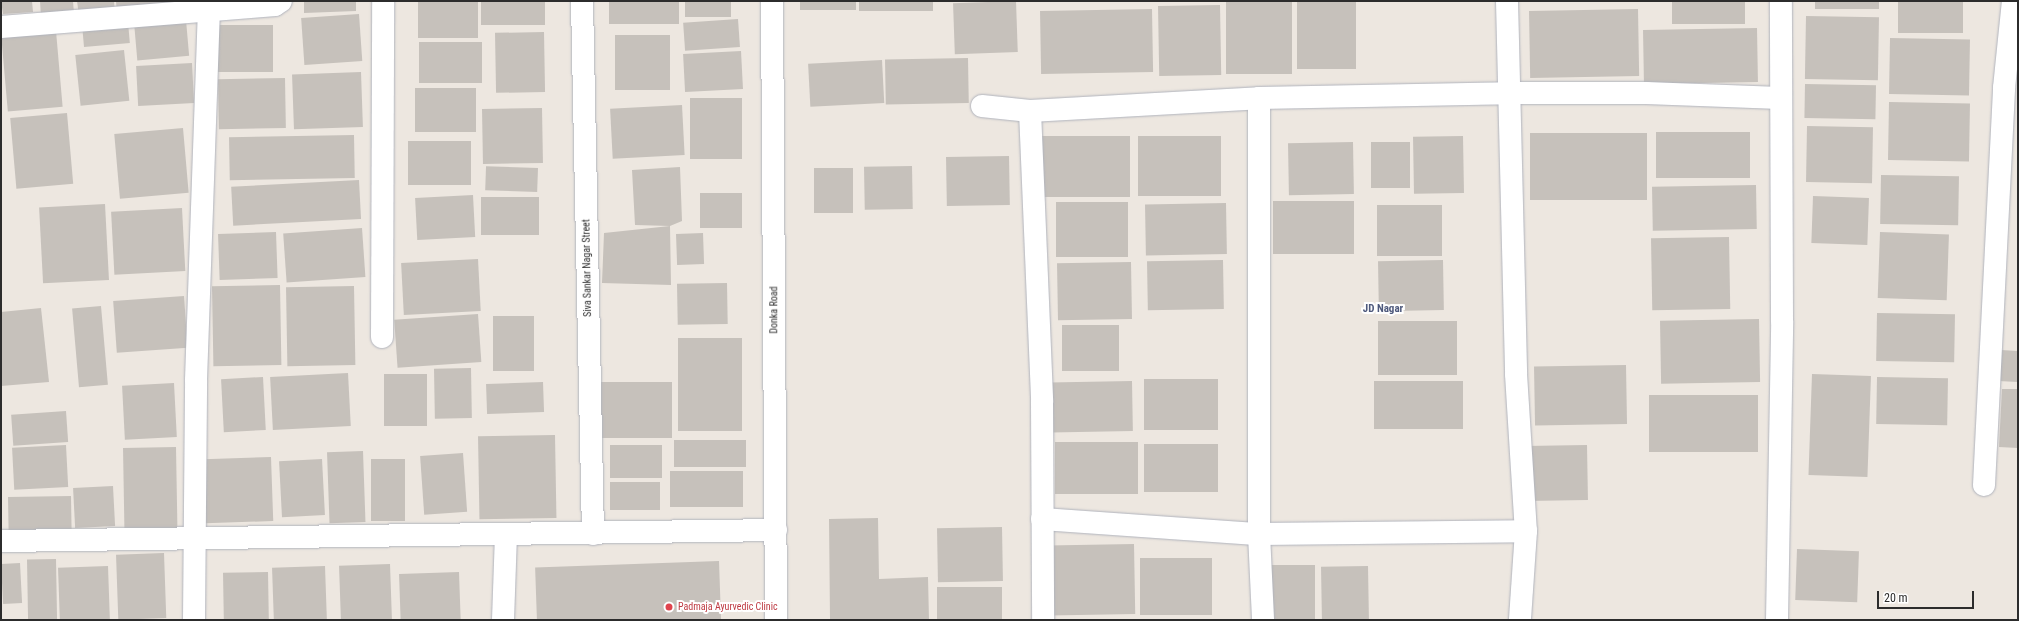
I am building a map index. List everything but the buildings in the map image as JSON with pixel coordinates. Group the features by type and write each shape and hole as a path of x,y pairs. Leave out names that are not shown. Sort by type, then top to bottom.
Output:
{"street":[{"path":"1,27 275,5 281,1"},
{"path":"382,337 383,1"},
{"name":"Siva Sankar Nagar Street","path":"582,1 593,534"},
{"name":"Donka Road","path":"772,1 776,620"},
{"path":"1507,1 1512,93 1516,374 1526,531 1520,620"},
{"path":"1777,620 1782,321 1780,98 1781,1"},
{"path":"1984,485 2004,88 2013,1"},
{"path":"194,620 192,541 209,11"},
{"path":"982,106 1030,111 1259,98 1512,93 1646,93 1780,98"},
{"path":"1259,98 1259,534 1263,620"},
{"path":"1030,111 1042,402 1043,620"},
{"path":"1042,519 1259,534 1526,531"},
{"path":"1,541 192,541 776,530"},
{"path":"504,620 506,536"}],"place":[{"name":"Padmaja Ayurvedic Clinic","path":"669,607"}],"district":[{"name":"JD Nagar","path":"1383,309"}]}
